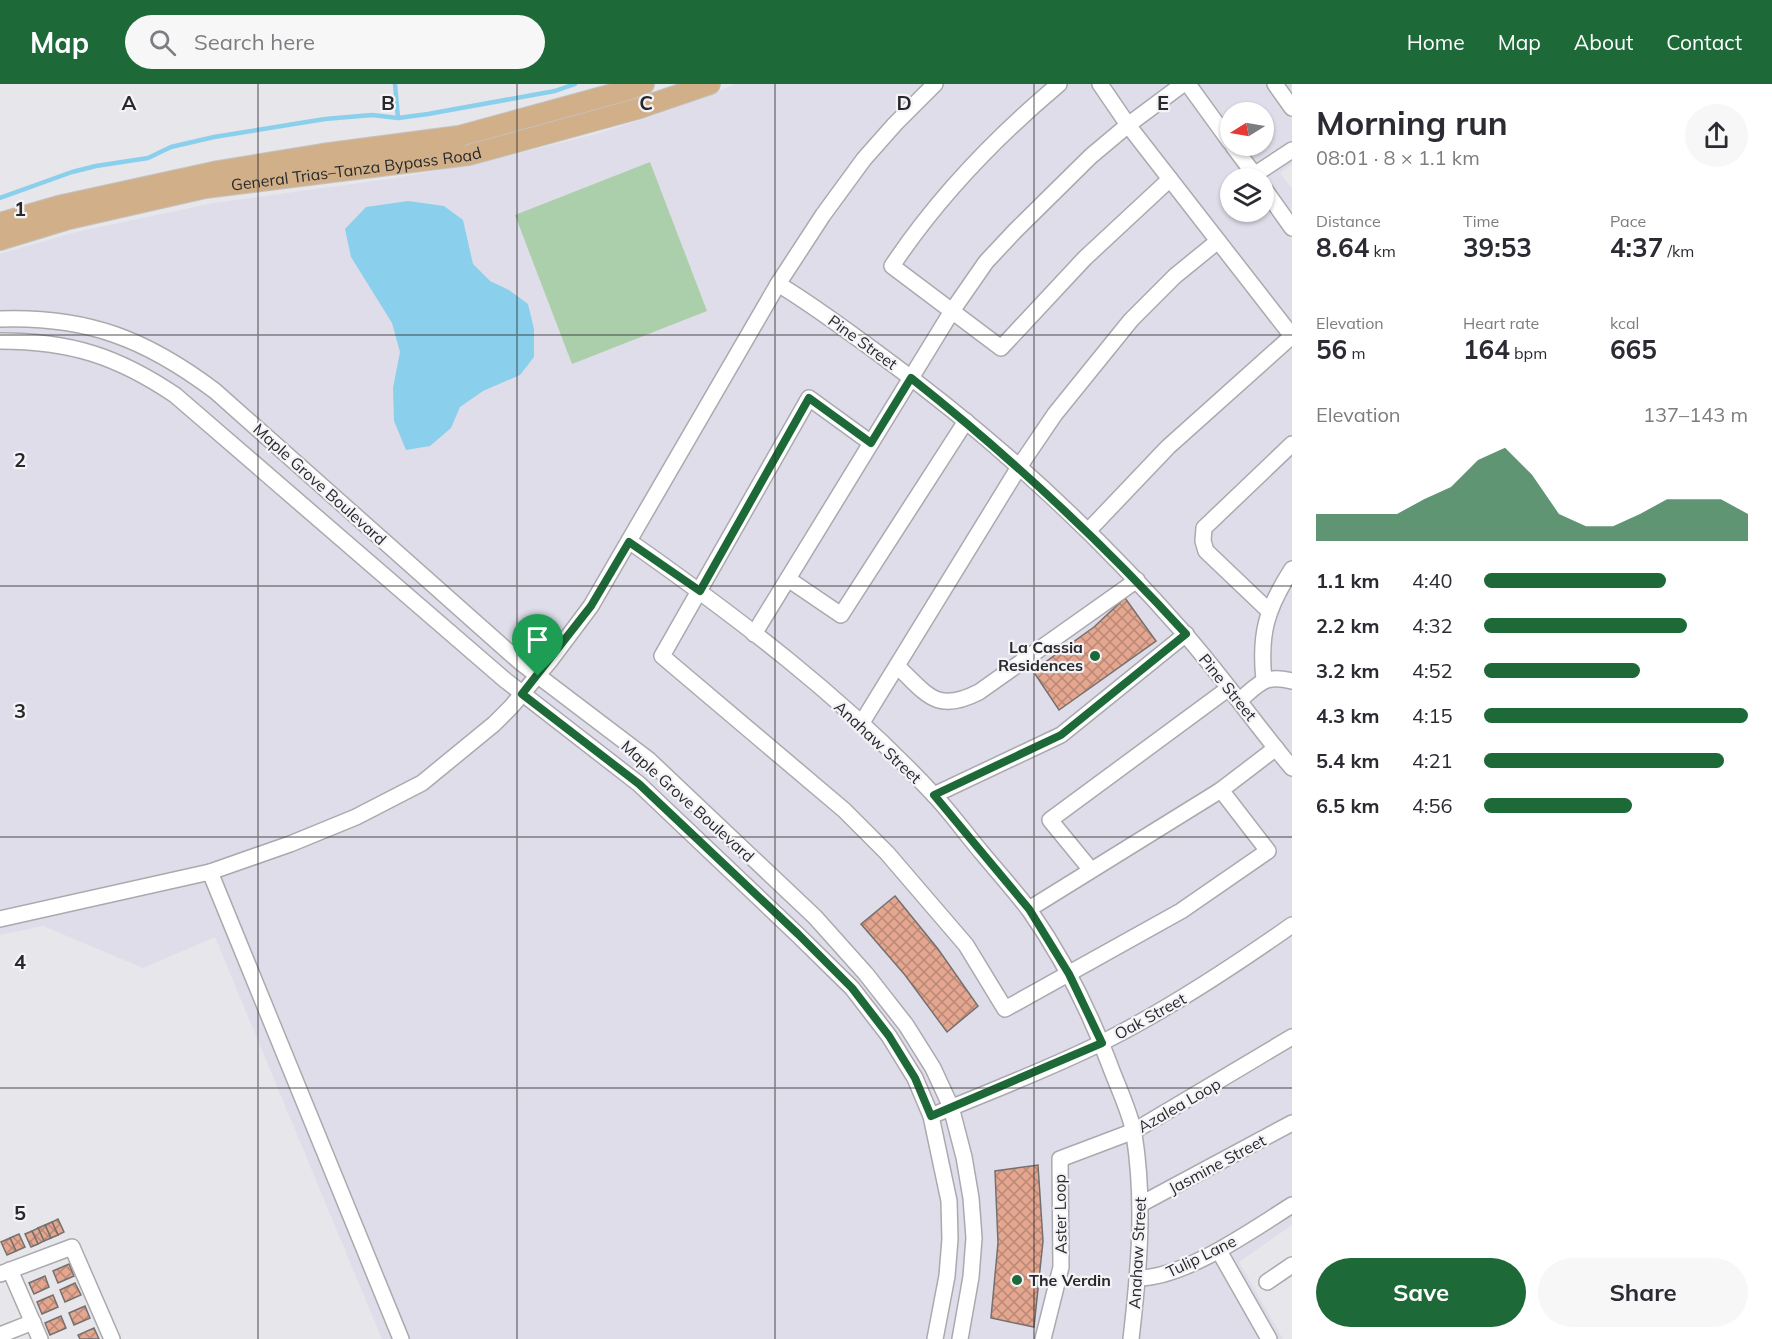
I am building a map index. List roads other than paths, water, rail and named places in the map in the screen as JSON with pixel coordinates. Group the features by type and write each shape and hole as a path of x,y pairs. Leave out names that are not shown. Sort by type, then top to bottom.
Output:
{"main road":[{"name":"General Trias–Tanza Bypass Road","path":"0,223 58,206 218,171 322,154 459,136 644,84"},
{"name":"General Trias–Tanza Bypass Road","path":"0,240 69,219 205,188 469,155 637,109 710,84"}],"street":[{"path":"0,919 210,872 290,844 356,817 422,783 494,724 538,676 591,606 778,284 823,215 864,159 935,84"},
{"path":"1059,84 959,179 910,238 891,266 1001,348 1085,258 1170,179"},
{"path":"1088,531 1168,447 1292,336 1128,125 1100,84"},
{"path":"754,634 952,311 986,262 1091,156 1183,84"},
{"path":"1188,84 1220,128"},
{"path":"1275,84 1292,108"},
{"path":"1272,168 1292,150"},
{"path":"1274,203 1292,228"},
{"path":"861,724 1019,467 1055,414 1131,320 1175,276 1218,241"},
{"name":"Pine Street","path":"778,284 810,303 966,421 1088,531 1186,634 1292,768"},
{"name":"Maple Grove Boulevard","path":"0,319 39,319 99,329 140,344 189,371 215,391 538,676 649,760 815,916 867,974 906,1025 933,1068 951,1107 964,1157 971,1198 974,1238 971,1277 960,1339"},
{"name":"Maple Grove Boulevard","path":"0,341 44,343 91,352 135,370 175,395 522,694 639,784 852,988 889,1036 915,1078 931,1116 949,1201 950,1239 948,1276 934,1339"},
{"path":"871,443 809,398 662,657 792,764 887,853 966,945 1005,1009 1181,911 1268,851 1221,790"},
{"path":"788,579 841,615 966,421"},
{"path":"1269,611 1206,551 1203,541 1204,528 1292,444"},
{"name":"Anahaw Street","path":"629,542 700,591 861,724 934,795 1029,909 1069,974 1102,1043 1134,1131 1141,1204 1138,1278 1131,1339"},
{"path":"1264,680 1262,653 1269,611 1292,569"},
{"path":"897,666 930,697 941,702 954,702 966,698 979,692 1137,580"},
{"path":"934,795 1061,735 1186,634"},
{"path":"1240,700 1264,680 1278,678 1292,681"},
{"path":"1091,870 1050,820 1229,688"},
{"path":"1029,909 1221,790 1276,748"},
{"path":"210,872 401,1339"},
{"name":"Oak Street","path":"931,1116 1102,1043 1180,1000 1236,965 1292,925"},
{"name":"Azalea Loop","path":"1060,1160 1134,1131 1292,1037"},
{"name":"Jasmine Street","path":"1141,1204 1292,1123"},
{"name":"Aster Loop","path":"1043,1339 1061,1267 1060,1160"},
{"name":"Tulip Lane","path":"1138,1278 1155,1278 1219,1251 1292,1205"},
{"path":"40,1339 5,1272 72,1247 112,1339"},
{"path":"1219,1251 1269,1339"},
{"path":"1267,1282 1289,1273"},
{"path":"0,1335 33,1322"}],"water":[{"path":"408,201 444,206 463,220 473,264 490,281 509,290 528,304 534,329 534,357 520,375 483,391 460,407 451,428 430,446 406,450 394,421 393,388 400,352 392,323 351,257 345,229 366,207"}],"waterway":[{"path":"395,84 398,118"},
{"path":"0,198 72,172 148,158 171,147 214,137 325,119 372,115 398,118 428,114 555,91 575,84"}],"place":[{"name":"La Cassia Residences","path":"1095,656"},
{"name":"The Verdin","path":"1017,1280"}]}
